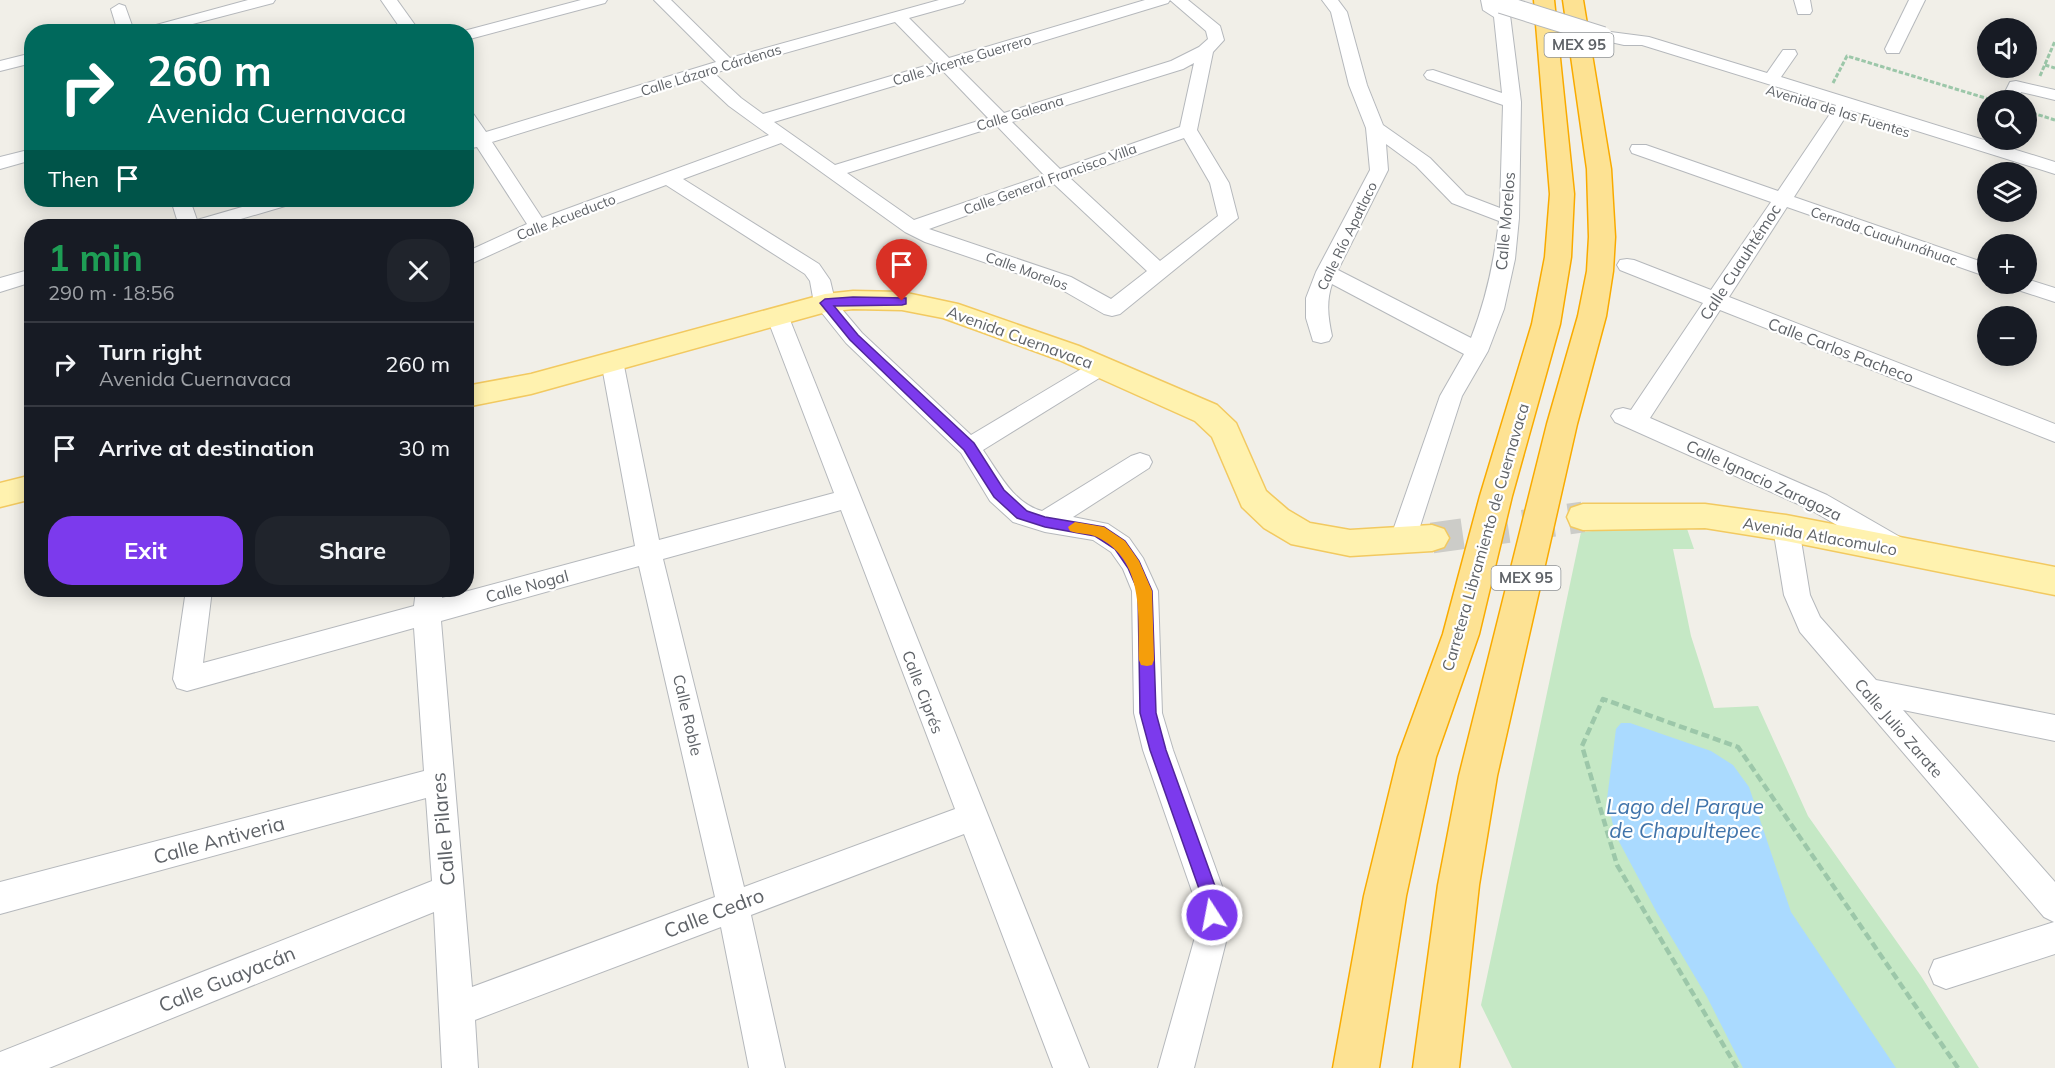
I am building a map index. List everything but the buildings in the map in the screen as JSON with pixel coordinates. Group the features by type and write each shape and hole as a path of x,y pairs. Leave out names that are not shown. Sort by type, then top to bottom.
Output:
{"highway":[{"name":"Carretera Libramiento de Cuernavaca","path":"1356,1068 1385,896 1417,757 1461,634 1496,496 1546,324 1554,279 1562,194 1544,0"},
{"name":"MEX 95","path":"1436,1068 1452,926 1478,776 1544,507 1563,418 1584,346 1599,273 1602,209 1594,136 1573,0"}],"main road":[{"name":"Avenida Cuernavaca","path":"474,395 531,384 825,303 853,300 902,301 948,310 1101,367 1206,413 1225,431 1253,498 1276,519 1303,535 1350,543 1417,538"},
{"path":"0,495 24,489"},
{"name":"Avenida Atlacomulco","path":"1583,517 1705,516 1786,528 2055,581"}],"street":[{"path":"172,24 267,0"},
{"path":"389,0 406,24"},
{"path":"474,33 599,0"},
{"path":"662,0 727,64"},
{"name":"Calle Lázaro Cárdenas","path":"474,141 727,64 957,0"},
{"name":"Calle Vicente Guerrero","path":"761,120 1162,0"},
{"path":"1178,0 1214,29 1216,40 1205,51 1188,130"},
{"name":"Calle Río Apatlaco","path":"1322,336 1317,318 1317,298 1326,272 1379,170 1374,128 1358,85 1339,12 1330,0"},
{"path":"1893,49 1917,0"},
{"path":"1493,1 1613,38 1621,20"},
{"name":"Calle Morelos","path":"1417,538 1451,396 1477,351 1493,309 1505,260 1509,218 1512,102 1502,15 1489,7 1493,1"},
{"path":"119,9 124,24"},
{"path":"898,16 1057,177 1160,272"},
{"name":"Avenida de las Fuentes","path":"1613,38 1643,40 1696,49 1771,80 1826,97 1843,107 2055,178"},
{"name":"Avenida de las Fuentes","path":"1613,38 1639,50 2055,168"},
{"name":"Calle Galeana","path":"834,171 1177,64 1205,51"},
{"path":"1771,80 1789,54"},
{"path":"0,66 24,60"},
{"name":"Calle Morelos","path":"703,72 735,102 912,228 932,238 1064,282 1112,309 1228,218 1228,205 1220,185 1188,130"},
{"path":"1433,75 1512,102"},
{"path":"2037,91 2055,95"},
{"name":"Calle Cuauhtémoc","path":"1629,419 1716,300 1843,107"},
{"path":"1374,128 1423,162 1466,204 1509,218"},
{"name":"Calle General Francisco Villa","path":"912,228 1188,130"},
{"name":"Calle Acueducto","path":"474,257 538,226 783,135"},
{"path":"474,141 538,226"},
{"name":"Cerrada Cuauhunáhuac","path":"1639,149 1977,268"},
{"path":"0,163 24,156"},
{"path":"669,179 812,269 820,280 825,303 854,338 969,447 999,494 1022,514 1045,522 1099,531 1120,545 1134,565 1145,591 1148,713 1158,750 1211,900 1212,930 1176,1068"},
{"path":"220,219 261,207"},
{"name":"Calle Carlos Pacheco","path":"1627,265 2055,433"},
{"path":"1326,272 1477,351"},
{"path":"0,285 24,278"},
{"path":"2037,289 2055,295"},
{"name":"Calle Ciprés","path":"777,315 850,498 971,817 1071,1068"},
{"name":"Calle Roble","path":"612,361 650,553 734,906 767,1068"},
{"path":"969,447 1101,367"},
{"name":"Calle Ignacio Zaragoza","path":"1629,419 1818,502 1901,550"},
{"path":"1045,522 1140,462"},
{"name":"Calle Nogal","path":"474,591 650,553 850,498"},
{"name":"Calle Julio Zarate","path":"1786,528 1797,595 1810,624 2053,902"},
{"name":"Calle Nogal","path":"198,597 187,679 446,597"},
{"name":"Calle Pilares","path":"428,601 438,781 449,890 460,1068"},
{"path":"1866,690 2055,728"},
{"name":"Calle Antiveria","path":"0,898 438,781"},
{"name":"Calle Cedro","path":"457,1010 971,817"},
{"name":"Calle Guayacán","path":"5,1068 449,890"},
{"path":"1946,972 2055,938"}],"path":[{"path":"2034,90 2055,41"},
{"path":"1826,97 1847,56 1977,95"},
{"path":"2045,65 2055,68"},
{"path":"2037,114 2055,120"},
{"path":"1737,1068 1617,865 1582,746 1603,699 1738,747 1958,1068"}],"green space":[{"path":"1685,523 1694,549 1673,549 1691,636 1714,708 1758,706 1808,816 1921,976 1979,1068 1512,1068 1481,1005 1581,532"}],"water":[{"name":"Lago del Parque de Chapultepec","path":"1621,723 1630,723 1711,751 1733,765 1749,787 1791,912 1896,1068 1743,1068 1707,997 1657,913 1615,834 1607,799 1616,729"}],"tunnel":[{"path":"1432,538 1583,517"}],"slow traffic":[{"path":"1075,527 1099,531 1120,545 1134,565 1145,591 1147,660"}],"route":[{"path":"902,301 853,300 825,303 854,338 969,447 999,494 1022,514 1045,522 1099,531 1120,545 1134,565 1145,591 1148,713 1158,750 1211,900 1212,915"}]}
